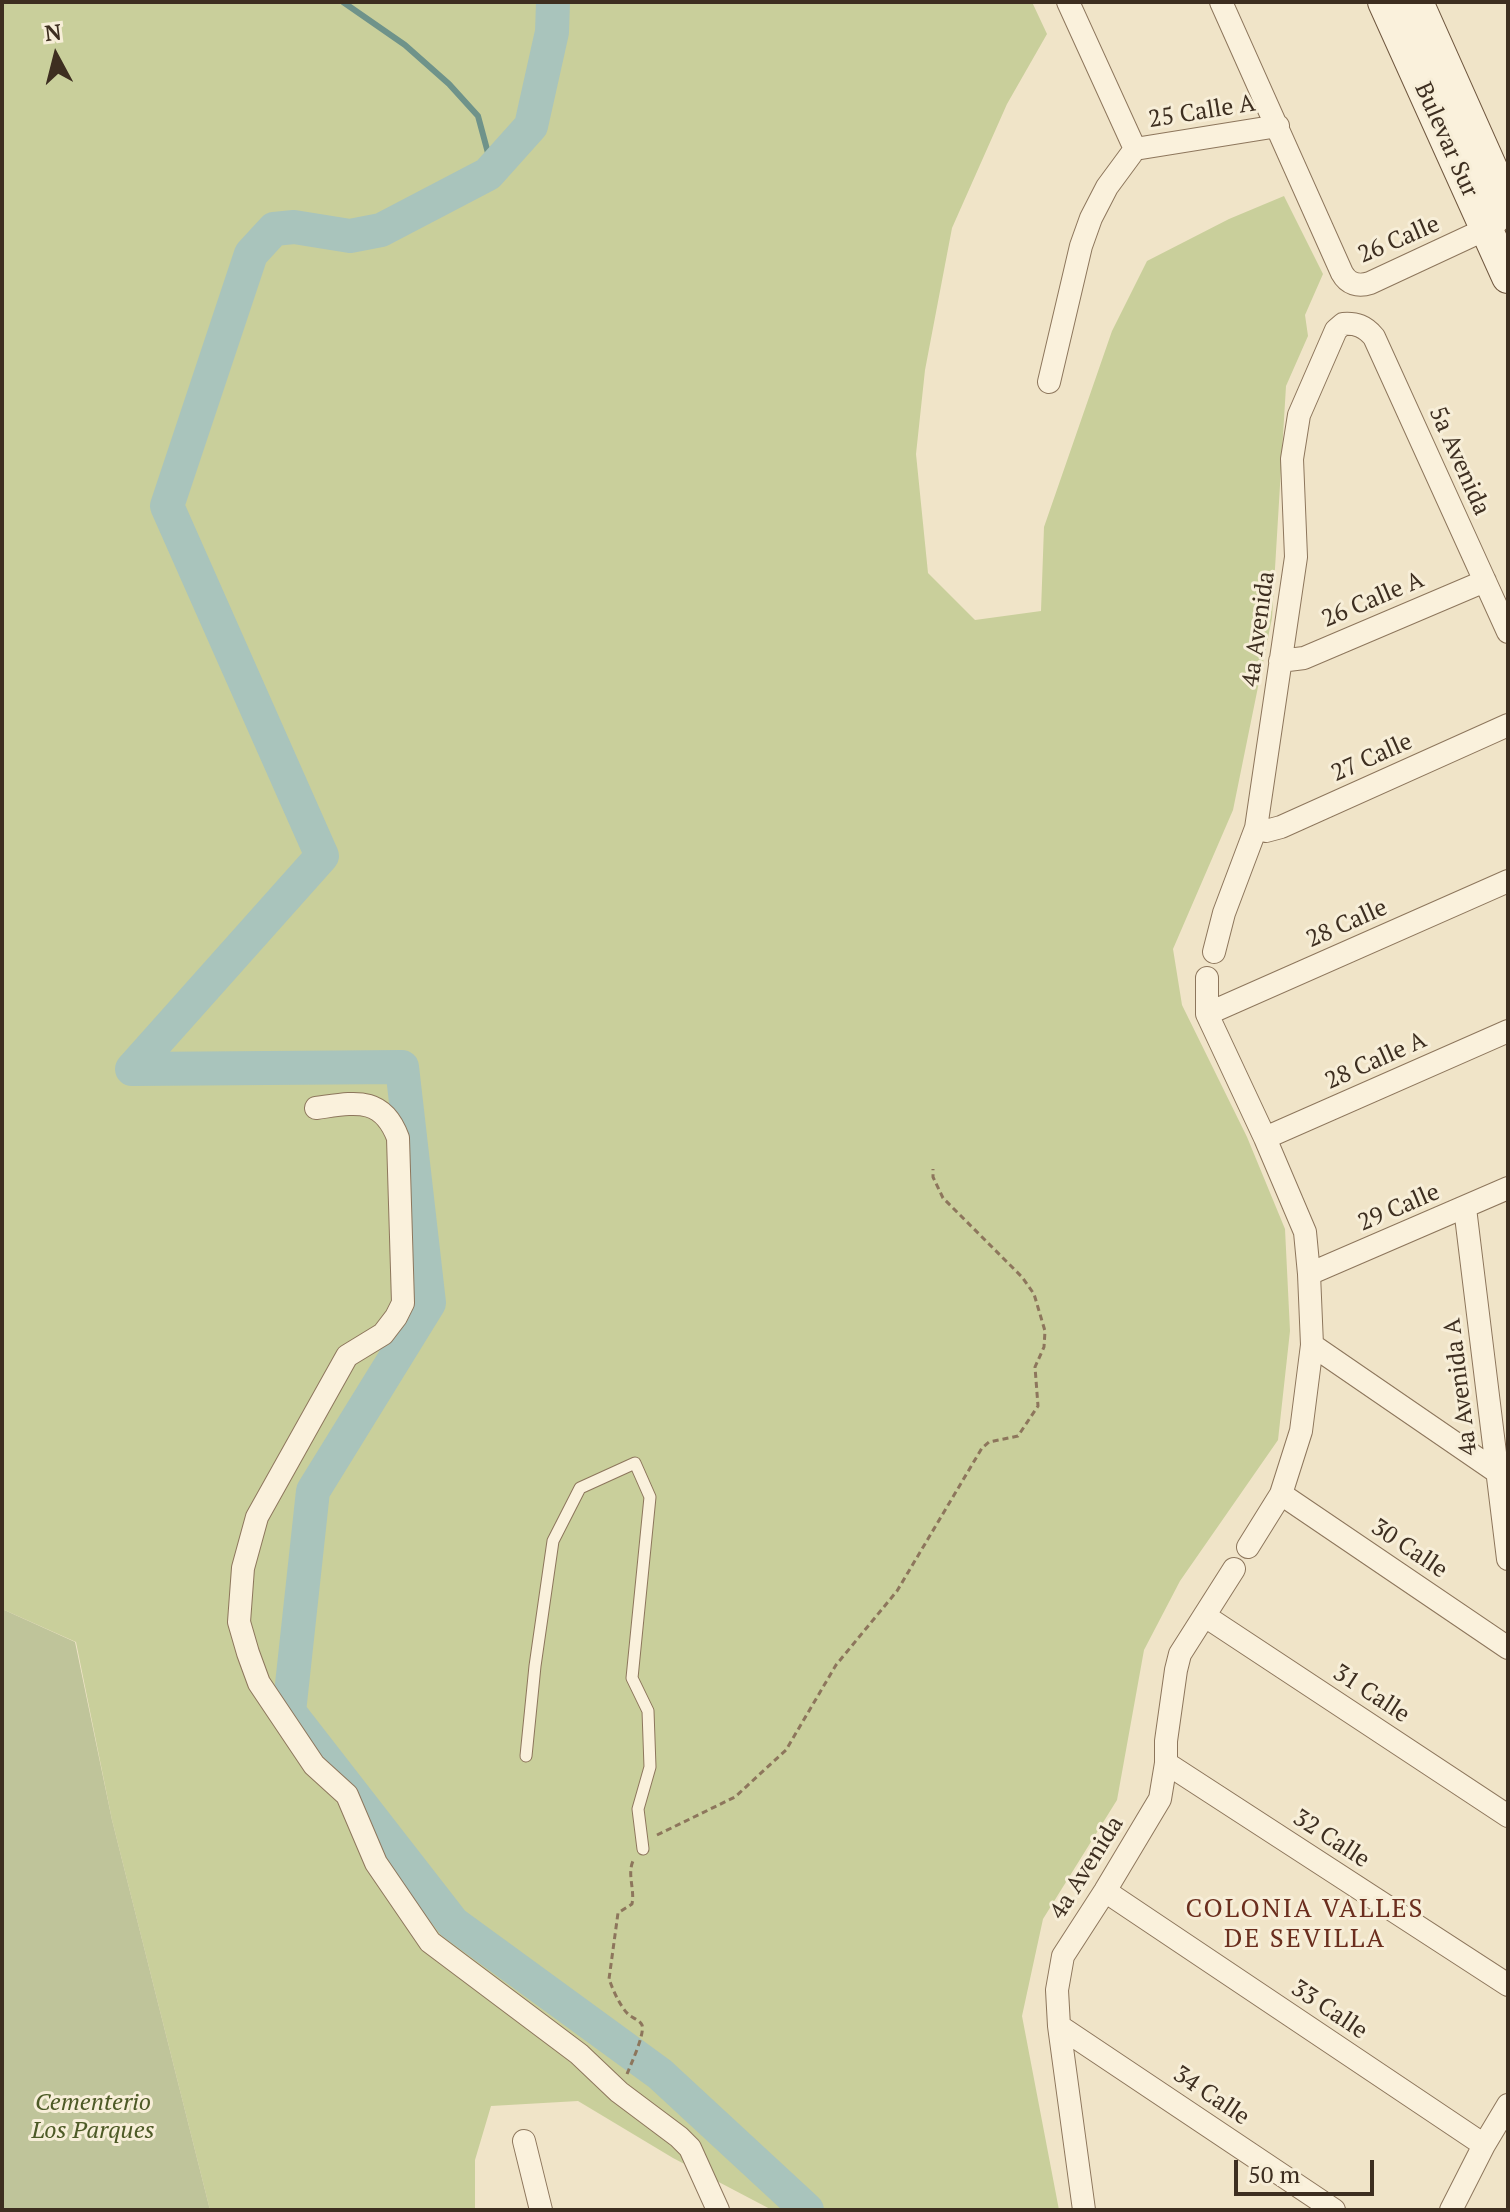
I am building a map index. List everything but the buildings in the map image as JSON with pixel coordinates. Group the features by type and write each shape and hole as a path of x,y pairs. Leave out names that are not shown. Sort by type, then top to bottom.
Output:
{"main road":[{"name":"Bulevar Sur","path":"1384,2 1497,222 1508,277"},
{"name":"Bulevar Sur","path":"1417,2 1508,206"}],"street":[{"path":"1049,382 1081,246 1091,218 1107,187 1135,149 1068,2"},
{"path":"1221,2 1278,126"},
{"name":"25 Calle A","path":"1135,149 1278,126"},
{"name":"26 Calle","path":"1278,126 1342,273 1351,283 1370,283 1497,222"},
{"name":"4a Avenida","path":"1214,952 1224,913 1256,828 1296,557 1292,459 1299,415 1336,330 1343,324 1350,324"},
{"name":"5a Avenida","path":"1350,324 1364,327 1374,337 1508,632"},
{"name":"26 Calle A","path":"1280,661 1304,658 1485,581"},
{"name":"27 Calle","path":"1256,828 1266,831 1281,827 1508,725"},
{"name":"28 Calle","path":"1207,1014 1508,881"},
{"path":"1207,978 1207,1014 1305,1232 1309,1274 1312,1345 1301,1431 1281,1494 1248,1547"},
{"name":"28 Calle A","path":"1265,1138 1508,1031"},
{"path":"316,1108 355,1103 376,1108 392,1121 398,1138 403,1303 383,1334 347,1356 257,1517 243,1568 239,1622 248,1653 259,1683 314,1765 347,1795 376,1863 430,1942 579,2054 619,2092 679,2137 690,2148 718,2210"},
{"name":"29 Calle","path":"1309,1274 1508,1188"},
{"name":"4a Avenida A","path":"1465,1208 1508,1559"},
{"path":"1312,1345 1497,1472"},
{"name":"30 Calle","path":"1281,1494 1508,1648"},
{"name":"4a Avenida","path":"1084,2210 1059,2026 1057,1990 1063,1956 1160,1799 1180,1654 1234,1569"},
{"name":"31 Calle","path":"1205,1616 1508,1816"},
{"name":"32 Calle","path":"1166,1763 1508,1985"},
{"name":"33 Calle","path":"1105,1891 1484,2145"},
{"name":"34 Calle","path":"1059,2026 1334,2210"},
{"path":"1451,2210 1508,2105"},
{"path":"524,2141 541,2210"}],"lane":[{"path":"526,1756 553,1541 580,1488 635,1463 650,1497 632,1678 648,1711 650,1767 638,1809 643,1849"}],"path":[{"path":"627,2073 642,2034 642,2026 628,2014 609,1979 618,1913 632,1904 634,1896 631,1863 654,1837 735,1797 786,1750 836,1665 897,1591 982,1448 989,1442 1018,1436 1038,1406 1035,1367 1044,1347 1045,1331 1034,1294 1022,1277 943,1198 933,1177 933,1169"}],"green space":[{"path":"2,2 1032,2 1047,34 1007,104 952,228 925,370 916,454 928,573 975,620 1041,611 1044,527 1112,331 1147,261 1229,219 1284,196 1323,274 1305,315 1308,336 1286,386 1272,618 1233,810 1173,949 1182,1005 1247,1137 1285,1229 1290,1331 1278,1440 1180,1581 1144,1650 1117,1800 1043,1919 1022,2016 1059,2210 772,2210 673,2158 578,2101 491,2106 475,2160 475,2210 210,2210 112,1820 76,1642 2,1609"},
{"name":"Cementerio Los Parques","path":"2,1609 75,1642 112,1820 210,2210 2,2210"}],"waterway":[{"path":"343,2 405,45 449,84 478,116 488,153 488,174"},
{"path":"553,2 552,32 531,126 488,174 381,230 350,236 294,227 274,229 251,254 167,506 322,856 132,1069 402,1067 429,1303 313,1491 289,1712 453,1923 660,2074 807,2210"}],"district":[{"name":"COLONIA VALLES DE SEVILLA","path":"1305,1925"}]}
